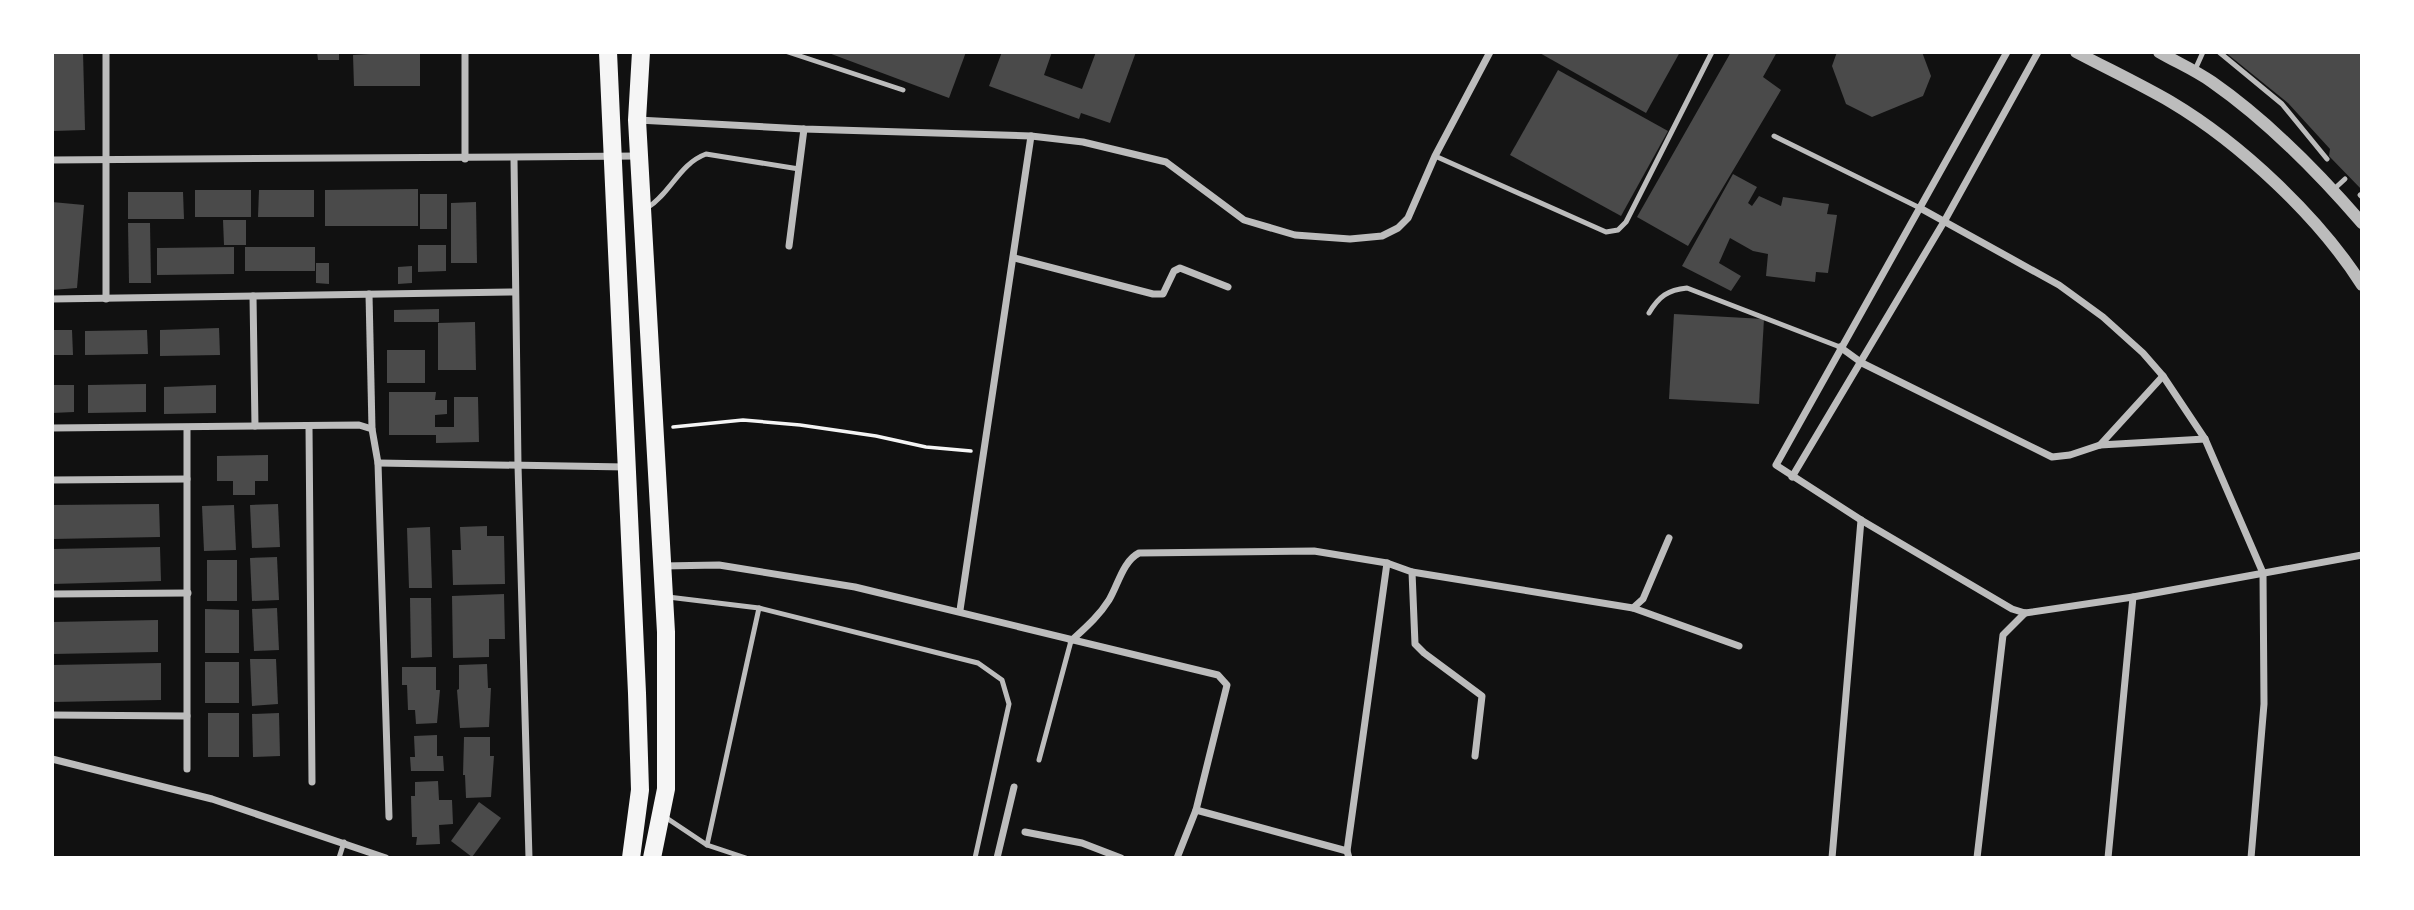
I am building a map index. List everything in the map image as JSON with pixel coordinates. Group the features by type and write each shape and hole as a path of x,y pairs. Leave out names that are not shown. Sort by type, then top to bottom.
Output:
{"main road":[{"path":"608,52 610,155 628,467 640,790 631,858"},
{"path":"640,52 637,120 666,632 666,789 652,858"}],"street":[{"path":"106,52 106,299"},
{"path":"465,52 465,159"},
{"path":"637,120 804,129 1031,136 1083,142 1166,162 1244,220 1295,235 1350,239 1382,236 1398,228 1408,218 1435,156 1490,52"},
{"path":"2007,52 1775,463 1792,477 1861,520 2012,609 2025,613 2133,597 2361,555"},
{"path":"1792,477 1945,220 2038,52"},
{"path":"2076,52 2172,103 2232,147 2285,194 2345,260 2361,285"},
{"path":"2159,52 2194,72 2266,124 2333,190 2361,223"},
{"path":"789,246 804,129"},
{"path":"960,610 1031,136"},
{"path":"52,160 514,159 640,156"},
{"path":"514,159 518,465 528,858"},
{"path":"1920,208 2059,285 2104,317 2143,353 2163,376 2205,439 2263,573 2264,704 2251,858"},
{"path":"1014,258 1153,294 1163,294 1174,271 1180,268 1228,287"},
{"path":"52,299 515,292"},
{"path":"369,294 372,429 378,463 389,817"},
{"path":"253,296 256,426"},
{"path":"1840,347 1862,363 2036,452 2052,457 2070,455 2100,445 2205,439"},
{"path":"2100,445 2163,376"},
{"path":"52,428 359,425 372,429"},
{"path":"309,426 312,782"},
{"path":"187,428 187,769"},
{"path":"378,463 628,467"},
{"path":"52,480 187,479"},
{"path":"1832,858 1861,520"},
{"path":"1633,608 1643,599 1669,538"},
{"path":"1071,641 1096,618 1110,599 1130,560 1139,553 1314,551 1387,563 1412,572 1454,581 1576,597 1633,608 1739,646"},
{"path":"1196,810 1348,854 1387,563"},
{"path":"662,566 719,565 775,572 960,610 1071,641 1223,678 1227,685 1196,810 1177,858"},
{"path":"1412,572 1415,644 1423,653 1482,696 1475,756"},
{"path":"52,594 187,593"},
{"path":"2108,858 2133,597"},
{"path":"1977,858 2003,635 2025,613"},
{"path":"52,715 187,716"},
{"path":"52,759 212,800 386,858"},
{"path":"997,858 1014,787"},
{"path":"1025,832 1082,843 1121,858"}],"lane":[{"path":"789,52 903,90"},
{"path":"1435,156 1606,232 1618,230 1626,222 1712,52"},
{"path":"2194,72 2203,52"},
{"path":"2219,52 2282,104 2327,159"},
{"path":"1774,136 1920,208"},
{"path":"644,209 658,201 696,158 706,154 799,169"},
{"path":"2333,190 2345,178"},
{"path":"1649,313 1656,300 1670,290 1687,288 1840,347"},
{"path":"662,597 759,608 978,663 1002,680 1009,704 975,858"},
{"path":"707,845 759,608"},
{"path":"1039,760 1071,641"},
{"path":"662,815 707,845 746,858"},
{"path":"339,858 344,842"}],"path":[{"path":"656,430 743,420 876,436 954,451 983,450"}],"building":[{"path":"52,52 83,52 85,130 53,131"},
{"path":"317,52 339,52 339,60 318,60"},
{"path":"420,52 420,86 354,86 353,55"},
{"path":"826,52 966,52 949,98"},
{"path":"1002,52 1052,52 1044,75 1082,89 1096,52 1136,52 1110,123 1081,113 1079,119 989,86"},
{"path":"1538,52 1680,52 1646,113"},
{"path":"1731,52 1777,52 1763,77 1781,90 1688,246 1637,217"},
{"path":"1837,52 1922,52 1931,76 1923,96 1872,117 1846,104 1832,66"},
{"path":"2225,52 2362,52 2362,190 2329,156 2330,149 2288,103"},
{"path":"1558,70 1668,131 1621,216 1510,155"},
{"path":"1733,174 1757,187 1748,203 1752,206 1759,196 1781,206 1783,197 1829,204 1827,214 1837,215 1828,273 1816,272 1815,282 1766,276 1768,254 1753,251 1730,238 1719,263 1741,276 1731,291 1682,266"},
{"path":"418,189 418,226 325,226 325,190"},
{"path":"195,190 251,190 251,217 195,217"},
{"path":"259,190 314,190 314,217 258,217"},
{"path":"128,192 183,192 184,219 128,219"},
{"path":"420,194 447,194 447,229 420,229"},
{"path":"52,202 84,205 77,288 52,290"},
{"path":"476,202 477,263 451,263 451,203"},
{"path":"223,220 246,220 246,245 224,245"},
{"path":"128,223 150,223 151,283 129,283"},
{"path":"418,245 446,245 446,271 418,272"},
{"path":"234,247 234,274 157,275 157,248"},
{"path":"245,247 315,247 315,271 245,271"},
{"path":"316,263 329,263 329,284 316,283"},
{"path":"412,266 412,283 398,284 398,267"},
{"path":"439,309 439,322 394,322 394,310"},
{"path":"1674,314 1764,319 1759,404 1669,399"},
{"path":"475,322 476,370 438,370 438,323"},
{"path":"219,328 220,355 160,356 160,330"},
{"path":"52,330 72,330 73,355 52,355"},
{"path":"147,330 148,354 85,355 85,331"},
{"path":"387,350 425,350 425,383 387,383"},
{"path":"146,384 146,412 88,413 88,385"},
{"path":"52,385 74,385 74,412 52,413"},
{"path":"216,385 216,413 164,414 164,387"},
{"path":"389,392 436,392 435,400 447,400 447,414 435,415 435,427 454,427 454,397 478,397 479,442 436,443 436,435 389,435"},
{"path":"268,455 268,481 255,481 255,495 233,495 233,481 217,481 217,456"},
{"path":"159,504 160,537 52,539 52,505"},
{"path":"278,504 280,547 252,548 250,505"},
{"path":"234,505 236,550 204,551 202,506"},
{"path":"487,526 487,536 504,536 505,584 453,585 452,550 461,550 460,527"},
{"path":"430,527 432,588 409,588 407,528"},
{"path":"160,547 161,581 52,584 52,549"},
{"path":"277,557 279,600 252,601 250,558"},
{"path":"207,560 237,560 237,601 207,601"},
{"path":"504,594 505,639 489,639 489,657 453,658 452,596"},
{"path":"410,598 431,598 432,657 411,658"},
{"path":"277,608 279,650 254,651 252,609"},
{"path":"205,609 239,610 239,653 205,653"},
{"path":"158,620 158,652 52,654 52,622"},
{"path":"250,659 276,659 278,704 252,706"},
{"path":"205,662 239,662 239,703 205,703"},
{"path":"161,663 161,700 52,702 52,665"},
{"path":"487,664 488,688 491,688 489,727 460,728 457,690 459,665"},
{"path":"402,667 436,667 436,690 440,690 437,723 416,724 415,710 408,710 407,685 402,685"},
{"path":"208,713 239,713 239,757 208,757"},
{"path":"279,713 280,756 253,757 252,714"},
{"path":"437,735 437,756 443,756 444,771 411,771 410,757 415,757 414,736"},
{"path":"464,737 490,737 490,756 494,756 491,797 466,798 463,775"},
{"path":"438,781 439,800 452,800 453,824 439,825 440,844 416,845 417,837 412,837 411,796 415,796 415,782"},
{"path":"479,802 501,818 472,857 451,841"}]}
